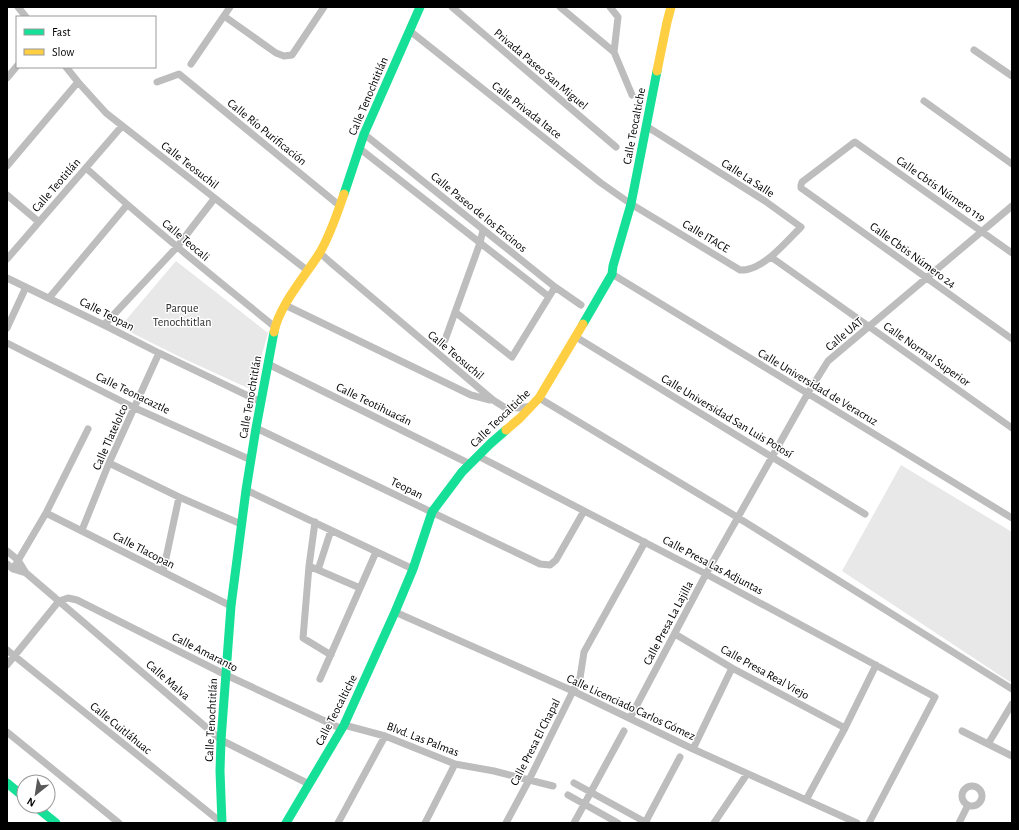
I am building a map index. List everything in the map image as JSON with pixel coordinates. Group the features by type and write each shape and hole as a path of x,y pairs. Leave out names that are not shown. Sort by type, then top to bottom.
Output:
{"street":[{"path":"18,7 25,16"},
{"path":"191,64 230,7"},
{"path":"224,16 276,53 284,56 292,55 324,7"},
{"name":"Calle Tenochtitlán","path":"222,823 220,771 221,740 231,606 246,490 275,326 285,305 320,253 340,206 364,134 420,7"},
{"name":"Privada Paseo San Miguel","path":"452,7 616,147"},
{"path":"560,7 614,52 632,95"},
{"path":"610,7 618,17 614,52"},
{"name":"Calle Teocaltiche","path":"286,823 343,727 413,570 432,512 462,472 539,398 612,274 631,204 666,22 671,7"},
{"name":"Calle Privada Itace","path":"410,31 601,183 631,204"},
{"path":"974,50 1012,76"},
{"path":"7,78 16,67"},
{"name":"Calle Teosuchil","path":"67,68 106,113 308,271"},
{"name":"Calle Río Purificación","path":"157,82 179,74 340,206"},
{"path":"7,166 78,82"},
{"path":"924,101 1012,164"},
{"name":"Calle Teotitlán","path":"7,259 122,126"},
{"name":"Calle La Salle","path":"646,126 765,201 801,227 771,257"},
{"name":"Calle Paseo de los Encinos","path":"364,134 555,287 581,305"},
{"name":"Calle Cbtis Número 119","path":"801,188 802,182 855,142 1012,253"},
{"name":"Calle Paseo de los Encinos","path":"359,148 548,296"},
{"path":"382,167 391,156"},
{"name":"Calle Teocali","path":"86,168 176,247 275,326"},
{"name":"Calle Cbtis Número 24","path":"801,188 1012,339"},
{"path":"7,195 39,222"},
{"path":"104,325 176,247 214,198"},
{"name":"Calle ITACE","path":"631,204 740,270 749,269 771,257"},
{"path":"49,298 127,205"},
{"name":"Calle UAT","path":"737,517 828,361 1012,206"},
{"path":"445,340 480,243 483,230"},
{"name":"Calle Teosuchil","path":"320,253 492,400 504,407 518,408 532,406"},
{"name":"Calle Normal Superior","path":"771,257 1012,428"},
{"name":"Calle Universidad de Veracruz","path":"612,274 1012,518"},
{"name":"Calle Teopan","path":"7,278 261,402"},
{"path":"7,328 26,287"},
{"path":"455,312 512,357 548,296 555,287"},
{"path":"285,305 471,395 492,400"},
{"name":"Calle Universidad San Luis Potosí","path":"576,337 866,514"},
{"name":"Calle Teonacaztle","path":"7,343 135,408 251,460"},
{"name":"Calle Tlatelolco","path":"82,530 109,463 159,353"},
{"name":"Calle Teotihuacán","path":"268,364 470,464"},
{"path":"539,398 737,517 1012,689"},
{"name":"Teopan","path":"256,428 540,564 550,565 556,560 584,511"},
{"path":"10,567 18,560 46,513 88,429"},
{"name":"Calle Presa Las Adjuntas","path":"478,456 706,574 935,697 869,823"},
{"path":"109,463 179,497 241,524"},
{"path":"246,490 413,570"},
{"path":"163,572 179,497"},
{"name":"Calle Tlacopan","path":"46,513 231,606"},
{"name":"Calle Presa La Lajilla","path":"630,718 737,517"},
{"path":"315,522 309,566 303,638 331,654"},
{"path":"318,570 331,530"},
{"name":"Calle Presa El Chapal","path":"506,823 580,678 584,652 645,542"},
{"name":"Calle Malva","path":"7,551 18,560 26,573 221,740 309,784"},
{"path":"320,680 376,552"},
{"path":"309,566 360,588"},
{"name":"Calle Malva","path":"10,567 26,573"},
{"name":"Calle Amaranto","path":"59,601 68,598 77,600 226,675 343,727"},
{"path":"7,665 59,601"},
{"name":"Calle Licenciado Carlos Gómez","path":"395,612 573,691 693,749 857,823"},
{"name":"Calle Presa Real Viejo","path":"675,634 732,668 845,728"},
{"name":"Calle Cuitláhuac","path":"7,650 222,823"},
{"path":"806,800 845,728 876,665"},
{"path":"693,749 732,668"},
{"path":"988,744 1012,704"},
{"name":"Blvd. Las Palmas","path":"343,727 385,736 455,764 494,771 553,786"},
{"path":"962,730 1012,756"},
{"path":"574,823 624,731"},
{"path":"7,732 119,823"},
{"path":"338,823 385,736"},
{"path":"574,783 646,823 680,757"},
{"path":"425,823 455,764"},
{"path":"714,823 747,774"},
{"path":"7,783 16,790"},
{"path":"568,795 618,823"},
{"path":"960,823 968,805"},
{"path":"45,814 56,823"}],"green space":[{"name":"Parque Tenochtitlan","path":"176,261 268,333 252,390 180,357 120,327"},
{"path":"901,465 1012,532 1012,678 1010,682 842,571"}],"traffic: fast":[{"path":"344,194 364,134 420,7"},
{"path":"583,324 612,274 631,204 657,71"},
{"path":"222,823 220,771 221,740 231,606 246,490 274,332"},
{"path":"286,823 344,725 413,569 432,512 462,472 506,430"},
{"path":"7,783 16,790"},
{"path":"45,814 56,823"}],"traffic: slow":[{"path":"657,71 671,7"},
{"path":"274,332 281,312 327,240 344,194"},
{"path":"506,430 539,398 583,324"}]}
